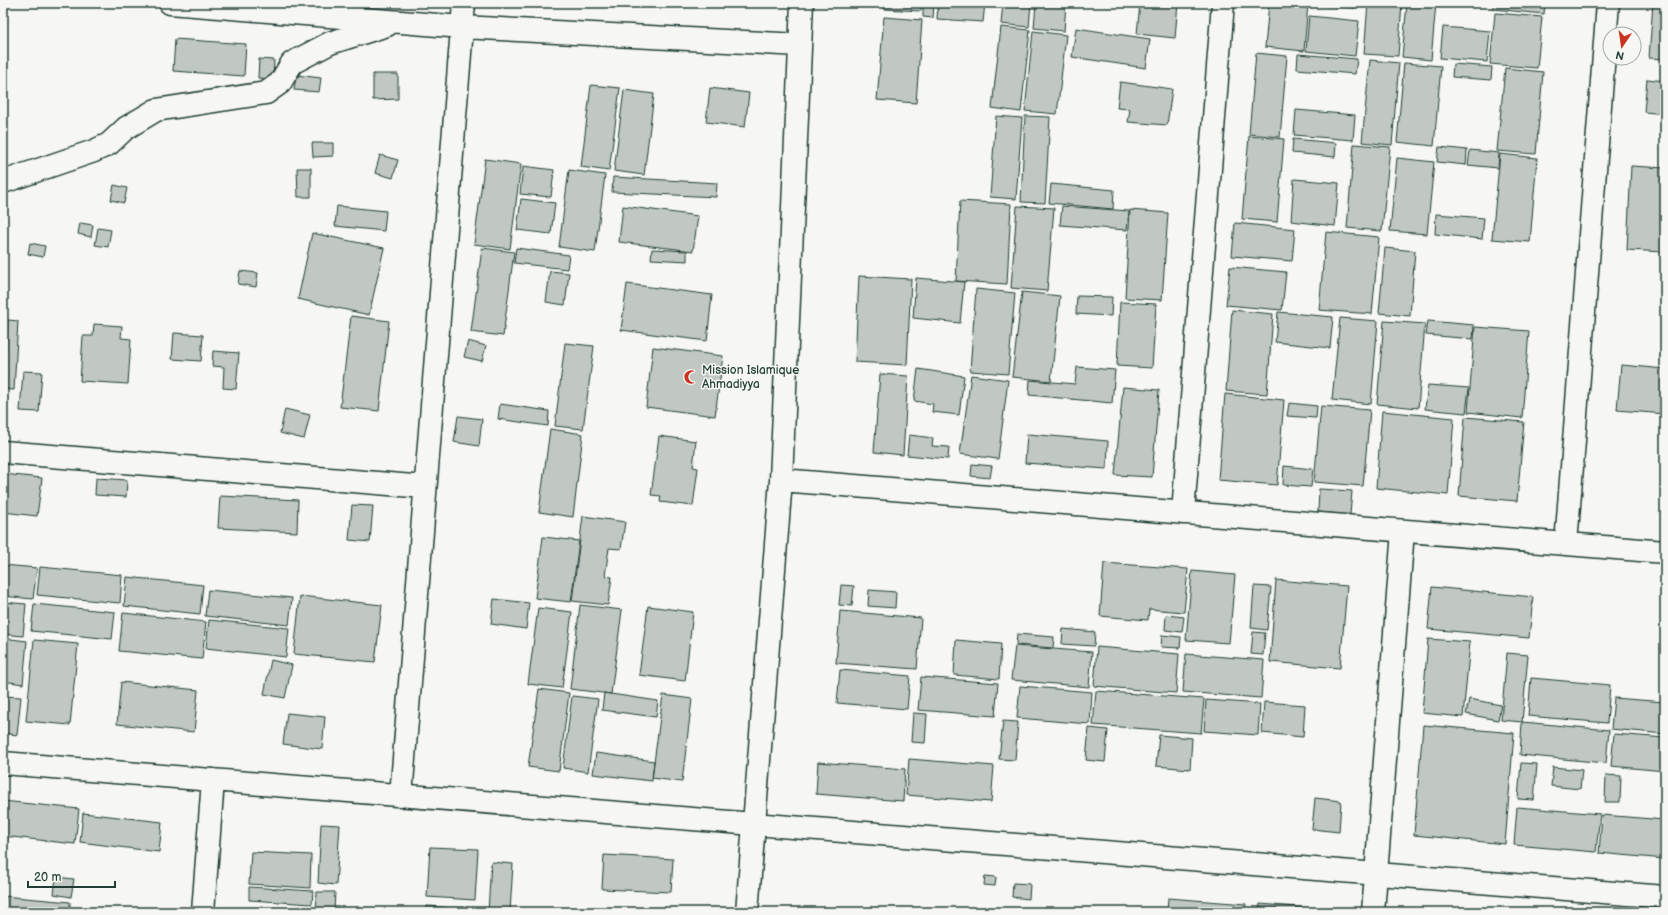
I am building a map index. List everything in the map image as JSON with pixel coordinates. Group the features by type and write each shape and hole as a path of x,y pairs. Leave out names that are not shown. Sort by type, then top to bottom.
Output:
{"street":[{"path":"170,3 462,27 800,45"},
{"path":"401,796 464,3"},
{"path":"747,912 781,480 802,3"},
{"path":"1184,513 1223,3"},
{"path":"1566,544 1608,3"},
{"path":"3,182 94,151 109,144 126,128 156,110 266,93 280,82 292,63 330,43 398,21"},
{"path":"3,452 426,486"},
{"path":"781,480 1665,552"},
{"path":"1373,912 1403,531"},
{"path":"3,763 1665,897"},
{"path":"203,912 213,780"}],"building":[{"path":"885,3 921,3 921,11 884,9"},
{"path":"923,3 934,3 933,18 923,17"},
{"path":"938,3 985,3 983,22 937,19"},
{"path":"1003,3 1031,3 1029,27 1001,24"},
{"path":"1036,3 1066,3 1064,31 1034,28"},
{"path":"1140,3 1178,3 1175,38 1137,34"},
{"path":"1269,3 1308,3 1304,51 1265,47"},
{"path":"1315,3 1356,3 1355,8 1315,5"},
{"path":"1368,3 1402,3 1398,56 1364,54"},
{"path":"1407,3 1436,3 1431,60 1402,57"},
{"path":"1493,3 1545,3 1544,14 1493,9"},
{"path":"1653,3 1665,4 1665,59 1649,58"},
{"path":"1495,13 1542,17 1537,68 1490,64"},
{"path":"1309,16 1359,21 1355,56 1306,51"},
{"path":"884,17 922,20 916,103 877,100"},
{"path":"1001,27 1030,30 1021,112 992,108"},
{"path":"1443,27 1490,31 1487,62 1440,58"},
{"path":"1076,28 1150,39 1146,68 1072,57"},
{"path":"1033,31 1066,35 1057,114 1025,111"},
{"path":"175,39 246,44 244,76 173,71"},
{"path":"1256,53 1287,56 1280,137 1249,134"},
{"path":"1298,54 1357,59 1355,74 1297,69"},
{"path":"259,59 274,60 273,79 258,78"},
{"path":"1370,60 1399,63 1392,145 1362,142"},
{"path":"1404,63 1441,66 1434,146 1397,142"},
{"path":"1453,64 1492,67 1491,80 1452,77"},
{"path":"1505,68 1543,72 1536,154 1497,151"},
{"path":"373,74 398,74 398,99 373,100"},
{"path":"296,75 321,78 319,92 294,90"},
{"path":"1647,79 1665,81 1665,114 1644,112"},
{"path":"1120,82 1172,89 1167,125 1128,122 1130,109 1117,108"},
{"path":"591,85 620,88 609,171 581,167"},
{"path":"710,88 749,93 745,127 706,122"},
{"path":"624,90 654,94 644,175 614,171"},
{"path":"1296,110 1355,115 1353,140 1294,135"},
{"path":"996,116 1022,118 1016,199 990,197"},
{"path":"1025,116 1050,117 1045,203 1021,202"},
{"path":"1249,136 1284,139 1277,222 1242,219"},
{"path":"1293,139 1336,143 1335,157 1292,153"},
{"path":"312,143 333,143 333,156 313,157"},
{"path":"1354,144 1390,147 1382,231 1347,228"},
{"path":"1439,147 1467,150 1466,165 1437,162"},
{"path":"1470,150 1499,153 1498,168 1468,165"},
{"path":"1500,154 1537,158 1530,242 1492,239"},
{"path":"380,155 398,160 393,178 375,173"},
{"path":"1397,158 1434,162 1427,234 1390,231"},
{"path":"485,159 521,164 510,249 474,244"},
{"path":"523,166 554,170 551,197 520,194"},
{"path":"1631,166 1665,168 1665,252 1627,250"},
{"path":"297,168 311,168 311,197 298,197"},
{"path":"569,170 605,175 595,252 559,247"},
{"path":"613,177 717,183 716,197 612,192"},
{"path":"1294,179 1339,183 1335,226 1291,221"},
{"path":"1051,184 1114,190 1113,209 1049,203"},
{"path":"114,185 127,188 124,203 111,200"},
{"path":"521,199 555,203 551,234 517,230"},
{"path":"960,201 1011,204 1007,284 956,281"},
{"path":"337,206 386,211 384,231 335,226"},
{"path":"623,206 698,216 693,251 619,242"},
{"path":"1017,206 1054,208 1047,291 1011,288"},
{"path":"1062,206 1129,211 1127,230 1060,225"},
{"path":"1130,210 1168,213 1162,300 1125,298"},
{"path":"1436,214 1484,218 1482,239 1435,234"},
{"path":"80,223 93,225 91,237 78,234"},
{"path":"1235,223 1295,229 1292,261 1232,256"},
{"path":"98,228 111,230 108,247 95,245"},
{"path":"1326,232 1379,237 1372,314 1319,310"},
{"path":"312,233 384,248 369,315 298,299"},
{"path":"30,243 45,246 43,257 28,254"},
{"path":"482,248 514,252 503,336 471,332"},
{"path":"516,248 569,255 567,269 514,263"},
{"path":"1385,248 1415,251 1410,316 1379,313"},
{"path":"652,249 687,251 687,261 651,259"},
{"path":"1230,267 1286,272 1282,310 1226,305"},
{"path":"240,271 258,273 256,287 238,284"},
{"path":"550,271 569,273 565,305 546,302"},
{"path":"859,276 911,279 907,365 855,362"},
{"path":"916,278 964,282 960,323 913,318"},
{"path":"627,284 712,295 707,341 621,330"},
{"path":"976,289 1015,293 1008,374 970,371"},
{"path":"1022,292 1060,296 1051,381 1012,377"},
{"path":"1077,296 1112,297 1111,316 1076,314"},
{"path":"1120,302 1156,304 1152,368 1117,366"},
{"path":"1232,310 1273,314 1267,394 1226,391"},
{"path":"1278,312 1333,317 1330,348 1275,342"},
{"path":"351,316 389,321 379,411 340,407"},
{"path":"1340,318 1378,321 1371,404 1332,400"},
{"path":"8,320 18,321 14,390 3,389"},
{"path":"1384,321 1425,324 1418,408 1377,404"},
{"path":"1428,321 1474,325 1473,339 1426,335"},
{"path":"94,324 122,326 121,338 131,339 128,384 80,381 83,336 93,336"},
{"path":"1475,327 1529,331 1522,418 1468,412"},
{"path":"174,333 203,335 201,361 172,359"},
{"path":"468,341 486,346 482,361 464,357"},
{"path":"565,343 594,346 583,429 555,426"},
{"path":"653,347 723,356 715,416 646,407"},
{"path":"213,351 239,353 236,389 223,388 224,367 212,366"},
{"path":"1621,365 1665,369 1665,414 1617,410"},
{"path":"1077,367 1115,370 1112,403 1029,395 1030,380 1075,384"},
{"path":"918,369 964,376 959,415 932,412 933,404 914,401"},
{"path":"23,371 42,372 39,412 20,411"},
{"path":"880,374 908,376 903,455 874,452"},
{"path":"971,375 1008,380 998,459 960,454"},
{"path":"1428,385 1469,388 1466,413 1425,409"},
{"path":"1123,387 1159,390 1152,477 1115,475"},
{"path":"1225,394 1284,400 1277,485 1218,480"},
{"path":"1289,403 1317,406 1316,418 1287,416"},
{"path":"500,404 549,411 548,426 498,419"},
{"path":"1321,406 1370,410 1363,486 1314,482"},
{"path":"285,409 310,415 304,439 280,433"},
{"path":"1382,411 1454,418 1448,495 1376,488"},
{"path":"458,416 482,419 479,446 454,442"},
{"path":"1465,417 1524,422 1517,501 1459,496"},
{"path":"550,429 583,434 573,517 539,512"},
{"path":"1027,434 1108,441 1107,469 1025,463"},
{"path":"909,435 933,438 932,446 949,447 948,459 907,455"},
{"path":"659,436 696,441 693,467 698,468 693,506 660,502 661,496 651,495"},
{"path":"972,464 992,466 990,478 971,476"},
{"path":"1284,466 1313,469 1311,487 1283,485"},
{"path":"3,474 42,478 37,516 3,512"},
{"path":"96,478 127,480 126,497 95,495"},
{"path":"1319,489 1352,491 1350,515 1318,512"},
{"path":"220,496 298,500 297,532 218,528"},
{"path":"352,505 373,506 370,542 349,540"},
{"path":"583,516 625,522 621,549 609,548 605,576 612,577 608,605 572,601"},
{"path":"543,537 579,541 571,602 535,598"},
{"path":"1104,563 1188,569 1184,612 1149,609 1148,620 1100,616"},
{"path":"3,565 37,568 33,599 3,596"},
{"path":"40,567 122,575 120,603 37,595"},
{"path":"1192,571 1235,575 1229,643 1186,640"},
{"path":"127,577 203,585 200,614 124,606"},
{"path":"1276,580 1347,586 1340,668 1270,662"},
{"path":"841,585 854,586 852,606 839,605"},
{"path":"1254,586 1271,587 1267,630 1251,628"},
{"path":"1432,587 1533,597 1529,638 1428,629"},
{"path":"208,590 292,598 289,625 205,616"},
{"path":"869,590 896,592 895,608 868,606"},
{"path":"300,596 382,605 375,662 294,654"},
{"path":"494,599 529,603 526,629 491,624"},
{"path":"3,602 26,604 23,636 3,634"},
{"path":"34,604 115,612 112,639 31,631"},
{"path":"580,605 622,610 611,694 570,689"},
{"path":"648,606 693,612 685,681 639,675"},
{"path":"538,608 572,612 562,688 528,684"},
{"path":"840,611 921,618 917,669 836,663"},
{"path":"123,613 206,622 202,659 119,651"},
{"path":"1166,615 1184,617 1182,632 1165,630"},
{"path":"209,620 289,628 286,657 206,648"},
{"path":"1063,629 1095,632 1094,646 1062,644"},
{"path":"1253,632 1265,633 1263,655 1251,654"},
{"path":"1017,634 1054,637 1053,648 1016,645"},
{"path":"1162,635 1181,637 1180,648 1161,647"},
{"path":"3,638 27,641 23,684 3,681"},
{"path":"1428,639 1470,642 1463,717 1422,713"},
{"path":"34,640 78,644 70,725 26,721"},
{"path":"956,640 1001,644 999,679 954,675"},
{"path":"1015,646 1092,652 1089,687 1011,680"},
{"path":"1097,647 1179,654 1176,693 1094,686"},
{"path":"1507,653 1528,655 1522,722 1501,720"},
{"path":"1186,654 1264,660 1261,698 1183,692"},
{"path":"271,660 292,665 285,698 264,694"},
{"path":"840,670 910,676 907,709 837,703"},
{"path":"921,677 998,683 995,716 918,710"},
{"path":"1531,678 1610,685 1607,723 1528,716"},
{"path":"121,682 198,690 194,732 117,724"},
{"path":"1020,686 1092,692 1090,724 1017,718"},
{"path":"539,689 569,693 559,771 528,767"},
{"path":"1096,691 1204,699 1201,733 1093,725"},
{"path":"604,693 658,701 656,717 602,710"},
{"path":"663,695 692,699 682,782 652,778"},
{"path":"3,696 21,697 17,735 3,733"},
{"path":"572,696 598,699 588,772 563,768"},
{"path":"1614,698 1665,702 1665,734 1611,729"},
{"path":"1469,699 1501,705 1498,720 1466,714"},
{"path":"1206,700 1260,704 1258,735 1204,731"},
{"path":"1264,702 1305,705 1303,737 1262,733"},
{"path":"287,713 325,717 322,749 283,744"},
{"path":"913,713 927,714 925,743 911,742"},
{"path":"1003,721 1018,722 1015,760 999,759"},
{"path":"1522,722 1609,730 1606,763 1520,755"},
{"path":"1423,725 1514,733 1505,844 1414,835"},
{"path":"1089,728 1108,730 1105,762 1086,760"},
{"path":"1614,734 1665,738 1665,771 1611,766"},
{"path":"1159,735 1192,738 1190,769 1156,766"},
{"path":"596,753 654,761 652,781 593,774"},
{"path":"909,759 994,766 991,802 906,795"},
{"path":"818,762 905,769 903,801 816,794"},
{"path":"1521,763 1537,764 1534,800 1518,799"},
{"path":"1553,767 1582,770 1580,789 1551,786"},
{"path":"1606,775 1621,776 1620,802 1605,802"},
{"path":"1315,798 1341,801 1339,832 1312,829"},
{"path":"3,801 79,809 75,844 3,836"},
{"path":"1517,807 1600,814 1596,852 1514,845"},
{"path":"83,813 162,822 159,852 80,842"},
{"path":"1602,815 1665,820 1665,859 1599,853"},
{"path":"321,824 340,825 336,885 318,883"},
{"path":"3,838 8,838 3,886"},
{"path":"430,847 478,849 475,900 427,897"},
{"path":"251,852 311,855 310,888 249,884"},
{"path":"604,855 673,859 671,892 602,889"},
{"path":"491,862 513,864 510,912 488,912"},
{"path":"985,876 996,877 995,886 984,885"},
{"path":"56,877 74,879 71,897 54,894"},
{"path":"1013,883 1030,884 1029,899 1012,897"},
{"path":"249,887 313,891 312,904 249,900"},
{"path":"317,892 335,892 334,912 316,912"},
{"path":"3,896 70,902 70,912 3,912"},
{"path":"1168,898 1246,904 1245,912 1167,912"},
{"path":"1260,904 1333,910 1332,912 1259,912"},
{"path":"427,906 485,910 485,912 426,912"}],"place":[{"name":"Mission Islamique Ahmadiyya","path":"691,377"}]}
